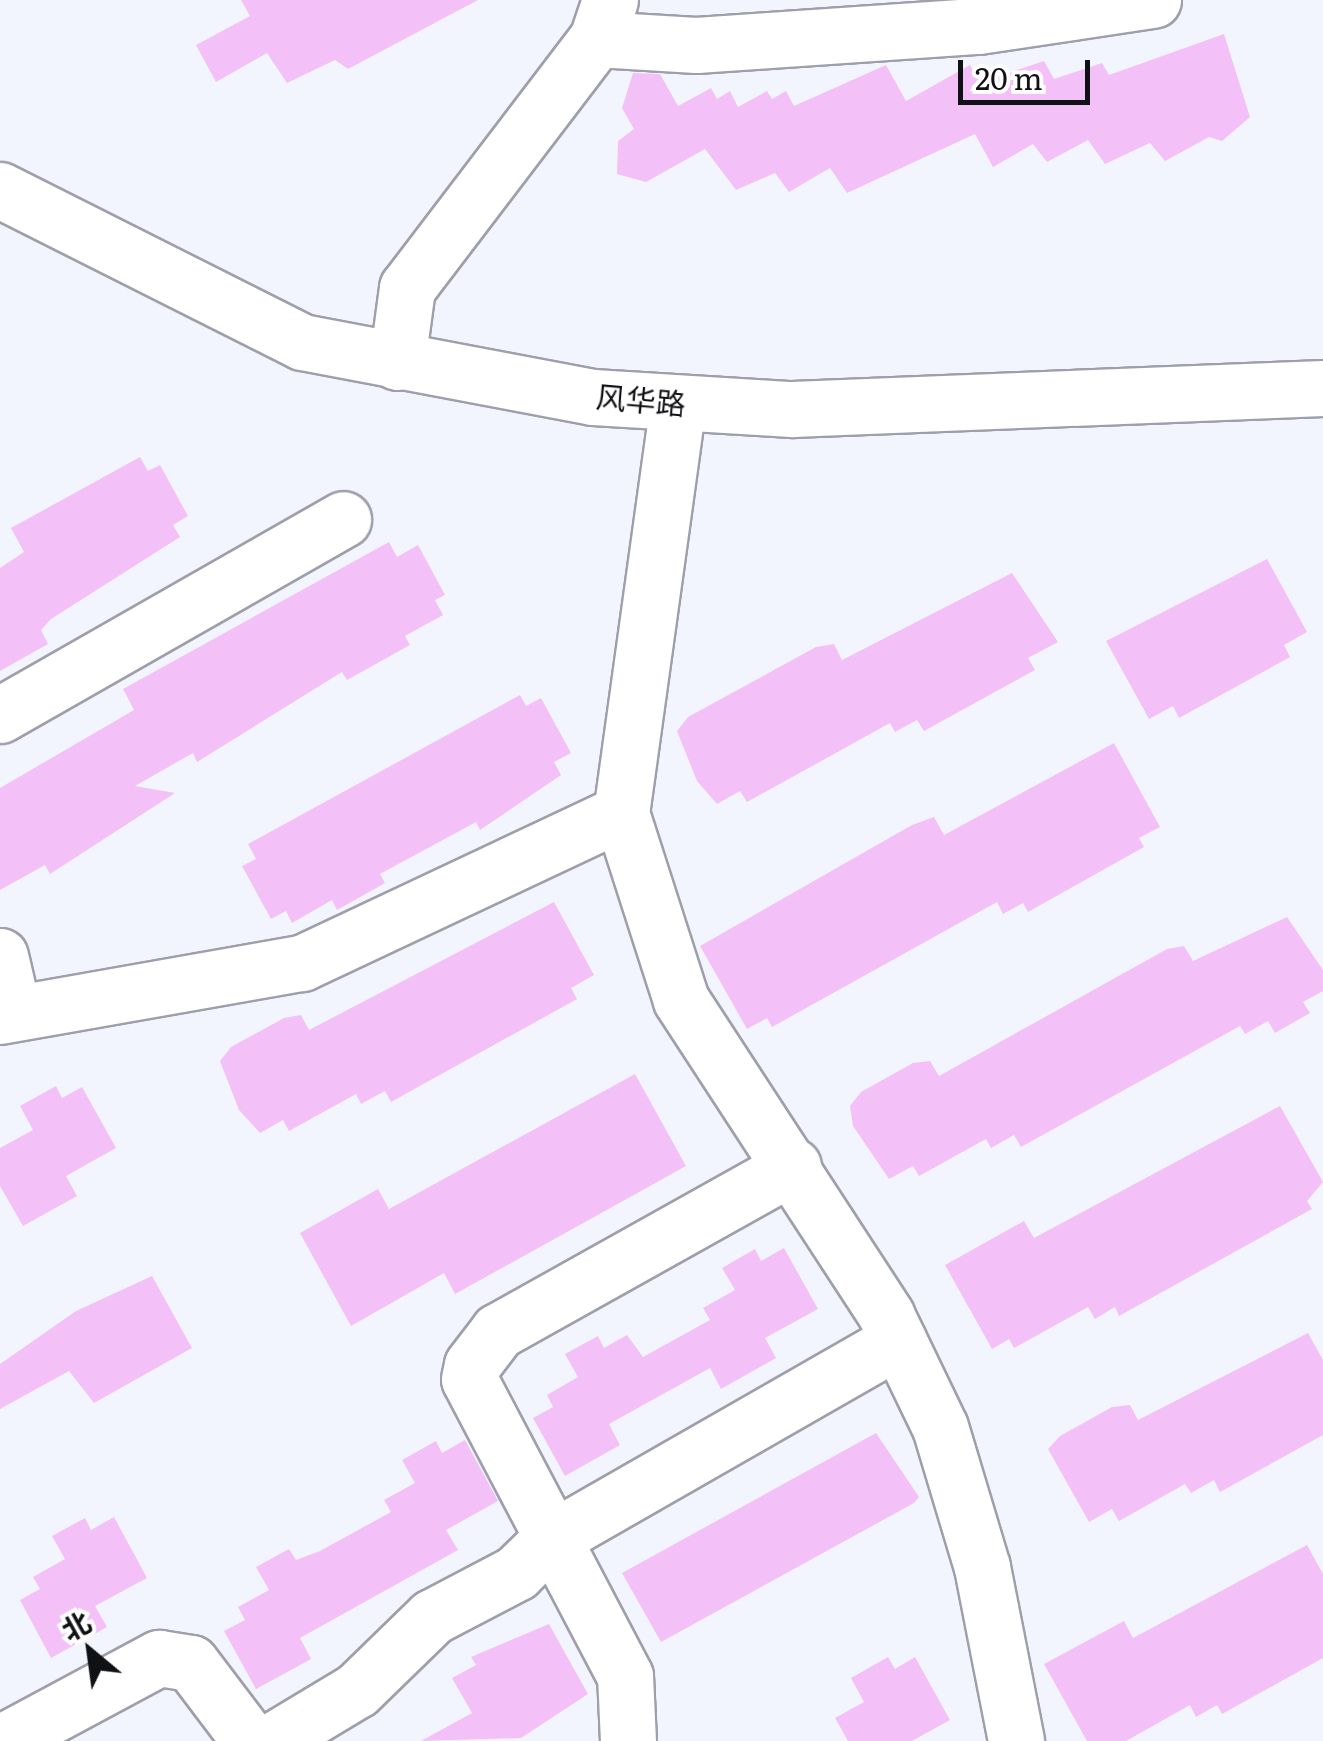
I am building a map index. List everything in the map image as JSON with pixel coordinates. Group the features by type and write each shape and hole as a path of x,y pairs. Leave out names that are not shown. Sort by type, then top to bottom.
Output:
{"street":[{"path":"397,362 407,288 603,20 696,45 978,26 1153,0"},
{"name":"风华路","path":"0,190 302,342 397,362 678,403 792,410 1323,388"},
{"path":"678,403 621,813 681,1000 793,1166 898,1340 940,1427 982,1567 1016,1741"},
{"path":"0,715 343,519"},
{"path":"0,956 6,1014 302,963 621,813"},
{"path":"628,1741 625,1676 469,1380 478,1352 498,1331 793,1166"},
{"path":"272,1741 357,1690 432,1617 516,1573 552,1539 898,1340"},
{"path":"4,1741 159,1658 191,1662 250,1741"}],"building":[{"path":"241,0 478,0 348,69 335,60 287,83 267,53 216,82 196,45 250,16"},
{"path":"1224,34 1250,117 1222,141 1209,137 1165,161 1150,143 1105,164 1088,140 1047,162 1033,144 993,167 975,134 847,193 830,168 789,192 775,173 736,190 705,149 646,182 617,174 618,141 634,129 622,108 633,73 660,74 678,106 711,88 717,99 730,91 738,107 767,91 772,99 786,91 794,106 886,65 906,101 970,65 975,74 989,66 996,77 1044,61 1054,79 1102,63 1109,75"},
{"path":"140,457 148,471 160,465 188,516 173,525 180,537 51,619 41,630 48,644 0,671 0,568 24,552 11,528"},
{"path":"389,542 397,557 418,545 445,595 435,600 443,615 405,636 410,645 347,680 342,672 197,762 193,753 135,786 175,793 50,874 45,865 0,890 0,788 134,710 123,689"},
{"path":"1267,559 1307,632 1284,645 1290,657 1179,718 1173,706 1149,719 1106,641"},
{"path":"1012,573 1058,642 1028,658 1035,670 924,731 917,720 895,732 890,723 747,802 740,791 717,804 697,781 677,731 688,717 816,647 834,644 842,660"},
{"path":"520,695 526,706 541,698 571,753 554,762 561,775 480,830 476,822 380,874 385,883 337,910 332,900 292,923 286,911 271,919 242,866 256,859 248,844"},
{"path":"1114,743 1160,827 1139,838 1144,847 1028,912 1023,903 1003,914 997,902 772,1027 767,1018 747,1029 700,946 912,825 934,817 944,835"},
{"path":"554,902 594,975 571,988 577,999 391,1102 385,1091 361,1104 356,1094 289,1131 283,1120 260,1133 239,1110 220,1061 231,1047 284,1018 301,1015 309,1030"},
{"path":"1287,917 1323,970 1323,991 1303,1002 1310,1013 1275,1033 1268,1021 1245,1034 1240,1026 1021,1147 1014,1135 991,1148 986,1139 919,1176 913,1166 889,1179 853,1126 850,1106 861,1092 913,1063 930,1061 939,1076 1167,949 1184,946 1193,961"},
{"path":"635,1074 686,1166 455,1294 444,1273 351,1326 300,1233 378,1189 389,1209"},
{"path":"56,1086 62,1098 82,1087 116,1148 66,1176 77,1196 23,1226 0,1186 0,1148 33,1130 20,1106"},
{"path":"1280,1106 1323,1182 1307,1201 1312,1209 1119,1316 1115,1307 1095,1319 1088,1307 1014,1348 1009,1339 992,1349 945,1265 1024,1221 1034,1238"},
{"path":"784,1248 818,1309 765,1338 776,1358 721,1389 710,1368 609,1424 620,1445 565,1476 533,1418 553,1407 547,1395 578,1377 565,1354 598,1336 604,1348 627,1335 643,1357 710,1320 703,1308 735,1290 722,1268 755,1249 761,1261"},
{"path":"152,1276 192,1348 94,1403 69,1371 0,1409 0,1364 76,1311"},
{"path":"1308,1333 1323,1360 1323,1435 1220,1492 1214,1480 1191,1493 1185,1484 1119,1521 1112,1509 1089,1522 1048,1449 1060,1436 1112,1407 1130,1405 1138,1420"},
{"path":"876,1433 919,1497 914,1503 661,1642 622,1573"},
{"path":"465,1440 498,1501 446,1530 458,1550 300,1638 311,1659 256,1689 224,1631 245,1620 238,1607 269,1590 256,1567 289,1549 296,1560 320,1551 391,1512 384,1500 415,1483 402,1460 436,1441 442,1453"},
{"path":"114,1517 147,1578 95,1606 107,1627 51,1658 20,1600 40,1589 33,1577 65,1559 52,1536 85,1518 91,1530"},
{"path":"1307,1545 1323,1574 1323,1658 1222,1714 1217,1705 1196,1717 1190,1705 1126,1741 1087,1741 1044,1664 1124,1621 1133,1638"},
{"path":"549,1624 588,1694 521,1738 421,1741 472,1713 452,1678 476,1665 471,1657"},
{"path":"888,1657 895,1669 915,1657 950,1720 912,1741 848,1741 835,1718 864,1702 851,1678"}]}
